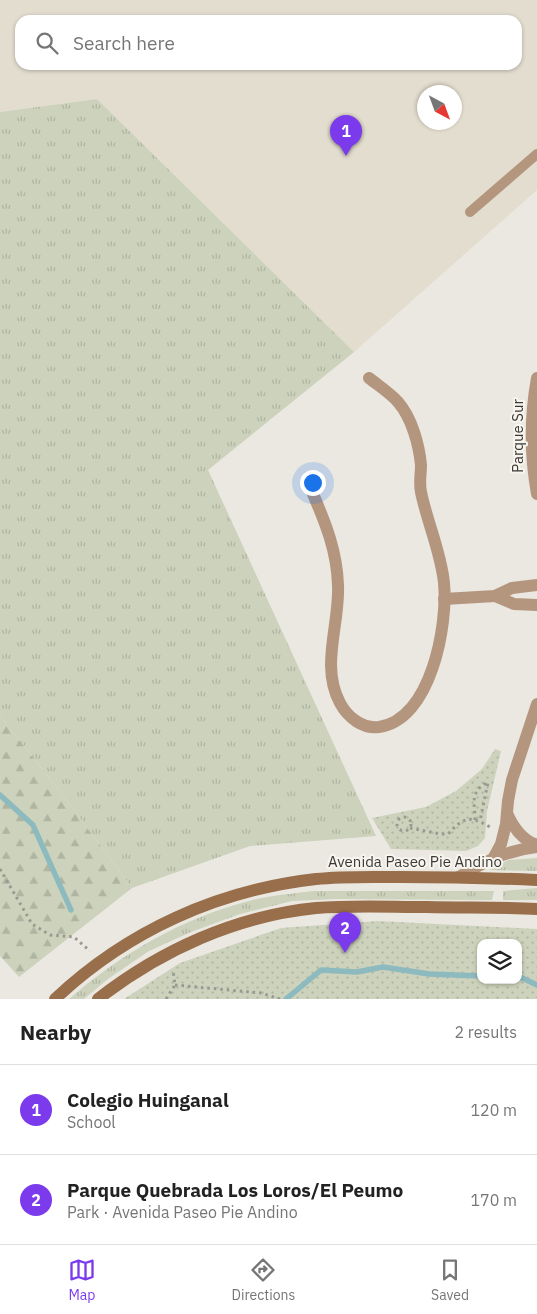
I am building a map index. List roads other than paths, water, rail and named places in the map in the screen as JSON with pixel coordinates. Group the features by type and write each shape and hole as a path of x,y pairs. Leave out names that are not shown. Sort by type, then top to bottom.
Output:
{"street":[{"path":"313,494 331,540 337,569 338,603 331,657 332,683 341,705 358,723 367,726 386,726 403,717 414,705 426,683 435,658 441,629 444,599 443,575 422,498 419,454 410,423 400,404 370,378"},
{"name":"Parque Sur","path":"537,378 532,416 532,460 537,494"},
{"path":"444,599 495,596 512,588 537,585"},
{"path":"495,596 514,604 537,606"},
{"path":"494,857 504,835 512,780 537,704"},
{"path":"507,813 515,829 537,846"},
{"path":"459,877 494,857 537,846"},
{"name":"Avenida Paseo Pie Andino","path":"55,999 99,961 129,942 175,918 253,890 317,879 348,877 459,877 537,880"},
{"path":"98,999 137,970 184,945 233,926 286,912 344,906 537,910"}],"lane":[{"path":"470,212 537,154"}],"waterway":[{"path":"0,795 33,825 71,910"},
{"path":"286,999 321,970 357,972 383,967 429,974 477,976"},
{"path":"522,978 537,985"}],"place":[{"name":"Colegio Huinganal","path":"346,156"},
{"name":"Parque Quebrada Los Loros/El Peumo","path":"345,953"}]}
